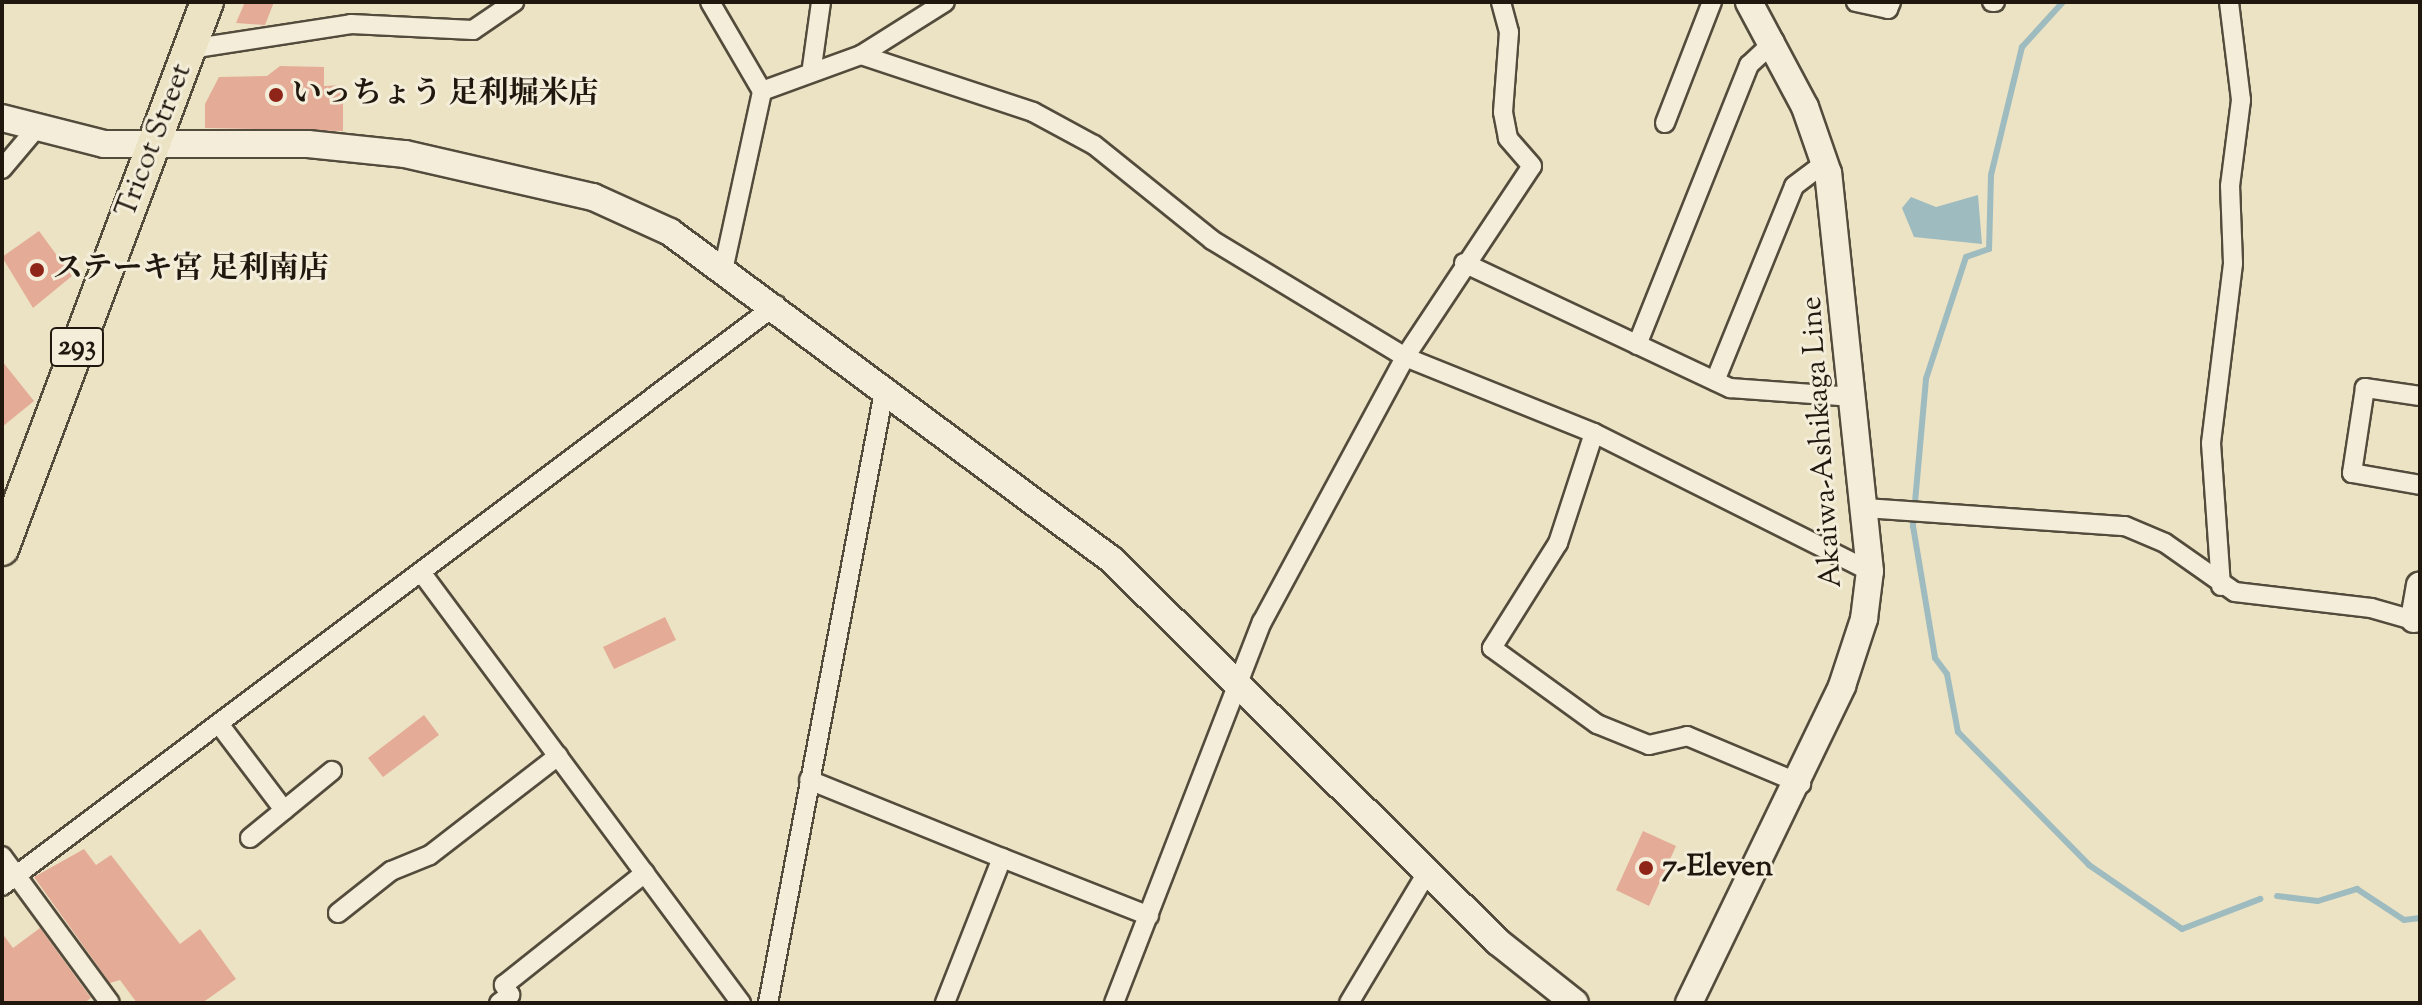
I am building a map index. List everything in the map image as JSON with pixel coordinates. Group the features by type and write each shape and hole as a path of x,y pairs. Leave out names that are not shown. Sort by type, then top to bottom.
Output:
{"highway":[{"name":"Tricot Street","path":"2,549 207,2"}],"street":[{"path":"190,49 351,24 473,30 514,2"},
{"path":"710,2 762,91 724,266"},
{"path":"812,67 821,2"},
{"path":"762,91 812,67 861,55 945,2"},
{"path":"1114,1003 1241,683 1262,622 1405,357 1464,263 1532,166 1508,138 1503,112 1509,32 1501,2"},
{"path":"1665,123 1712,2"},
{"name":"Akaiwa-Ashikaga Line","path":"1689,1003 1801,784 1864,619 1870,571 1839,226 1824,163 1775,41 1749,2"},
{"path":"1856,2 1888,9 1891,2"},
{"path":"2221,586 2211,443 2233,263 2230,186 2241,100 2229,2"},
{"path":"1637,345 1749,65 1775,41"},
{"path":"861,55 1033,112 1094,145 1212,240 1405,357 1594,433 1870,571"},
{"path":"2,118 35,130 104,144 341,146 508,174 593,197 724,266 1112,560 1241,683 1498,942 1575,1003"},
{"path":"2,169 35,130"},
{"path":"1715,381 1794,186 1824,163"},
{"path":"1464,263 1715,381 1754,395 1854,397"},
{"path":"9,881 776,305"},
{"path":"777,1001 809,780 885,387"},
{"path":"2420,396 2365,388 2352,473 2420,485"},
{"path":"1594,433 1558,543 1492,648 1597,724 1649,745 1687,736 1801,784"},
{"path":"1865,508 2125,526 2165,543 2221,586 2417,620 2420,586"},
{"path":"421,572 741,1003"},
{"path":"219,724 284,810"},
{"path":"336,913 391,871 430,855 558,756"},
{"path":"250,838 332,771"},
{"path":"809,780 1149,916"},
{"path":"2,856 9,881 110,1003"},
{"path":"945,1003 1002,858"},
{"path":"1349,1003 1428,871"},
{"path":"499,1003 510,995 504,985 645,873"}],"water":[{"path":"1978,195 1982,244 1914,237 1902,208 1911,197 1936,207"}],"building":[{"path":"245,2 274,2 265,25 236,23"},
{"name":"いっちょう 足利堀米店","path":"280,66 324,67 324,86 343,85 343,131 205,128 205,104 219,77 267,76"},
{"name":"ステーキ宮 足利南店","path":"39,231 72,276 33,308 2,257"},
{"path":"2,361 34,401 2,427"},
{"path":"665,617 676,640 614,669 603,647"},
{"path":"424,715 439,735 383,777 368,758"},
{"name":"7-Eleven","path":"1643,831 1676,846 1649,906 1616,890"},
{"path":"84,849 96,865 111,855 180,944 200,929 236,979 202,1003 137,1003 120,980 110,983 34,877"},
{"path":"40,928 91,998 84,1003 2,1003 2,933 13,948"}],"waterway":[{"path":"2063,2 2022,47 1991,175 1989,249 1966,257 1926,379 1913,526 1935,658 1947,674 1958,732 2089,865 2182,929 2260,899"},
{"path":"2277,896 2318,901 2357,889 2404,920 2420,918"}],"place":[{"name":"いっちょう 足利堀米店","path":"276,95"},
{"name":"ステーキ宮 足利南店","path":"37,270"},
{"name":"7-Eleven","path":"1646,868"}]}
